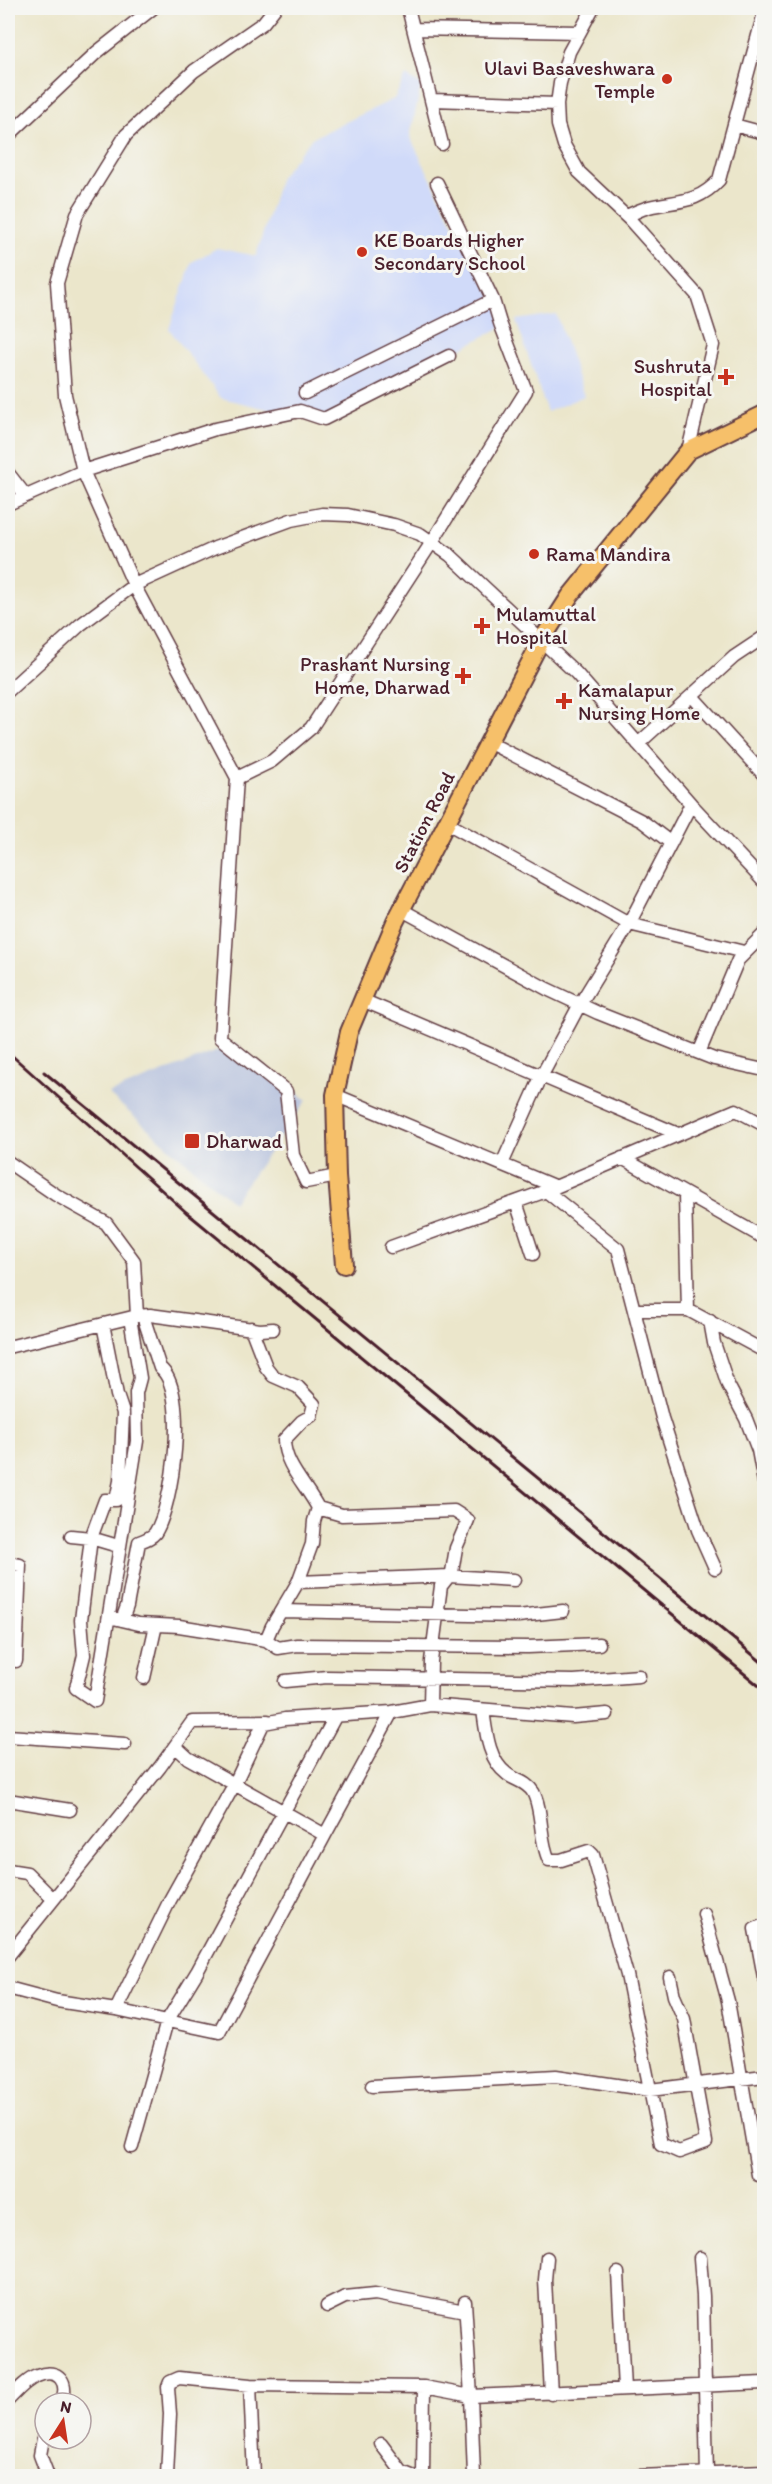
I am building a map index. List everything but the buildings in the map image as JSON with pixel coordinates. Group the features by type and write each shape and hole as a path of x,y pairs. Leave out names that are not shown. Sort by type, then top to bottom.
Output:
{"main road":[{"path":"688,451 765,414"},
{"name":"Station Road","path":"344,1265 337,1176 335,1095 349,1032 362,1000 402,910 541,641 570,596 688,451"}],"street":[{"path":"8,136 96,53 153,8"},
{"path":"275,8 263,23 194,71 126,135 77,214 57,283 65,394 83,471 134,585 237,778 220,1038 286,1091 293,1155 306,1182 337,1176"},
{"path":"408,8 442,144"},
{"path":"593,8 578,32 560,83 557,104 558,125 564,146 579,172 626,216 697,295 713,345 688,451"},
{"path":"626,216 647,207 685,202 708,192 719,180 765,13"},
{"path":"414,28 578,32"},
{"path":"432,100 557,104"},
{"path":"734,125 765,133"},
{"path":"237,778 272,761 311,728 432,542 526,391 493,300 437,183"},
{"path":"305,393 493,300"},
{"path":"8,504 83,471 215,429 300,411 324,419 449,356"},
{"path":"8,473 26,496"},
{"path":"8,691 80,625 134,585 215,548 291,520 322,514 348,515 394,525 420,534 450,555 576,673 691,804 765,882"},
{"path":"638,744 734,657 765,637"},
{"path":"692,696 765,775"},
{"path":"488,742 642,821 671,843"},
{"path":"502,1164 542,1077 580,1004 629,924 691,804"},
{"path":"447,823 629,924 744,952"},
{"path":"402,910 488,959 580,1004 714,1059 765,1070"},
{"path":"699,1053 738,960 765,934"},
{"path":"362,1000 678,1134"},
{"path":"335,1095 502,1164 551,1189 618,1249 662,1418 698,1530 714,1568"},
{"path":"391,1247 551,1189 736,1110 765,1125"},
{"path":"622,1158 765,1238"},
{"path":"8,1162 56,1195 106,1223 134,1261 140,1378 136,1393 136,1441 118,1546 115,1618 96,1701 76,1688 84,1655 81,1620 92,1538 105,1500 116,1500 120,1482 123,1436 123,1413 117,1395 103,1324"},
{"path":"685,1195 688,1310"},
{"path":"516,1202 534,1254"},
{"path":"635,1310 688,1310 763,1345"},
{"path":"115,1618 127,1606 139,1542 153,1536 160,1524 176,1448 175,1395 166,1372 160,1368 137,1316"},
{"path":"8,1347 137,1316 260,1330 273,1329"},
{"path":"710,1321 714,1343 728,1385 746,1419 758,1450 765,1482"},
{"path":"251,1328 266,1367 273,1376 298,1387 315,1404 311,1416 302,1421 284,1440 284,1450 318,1508 342,1515 454,1511 468,1520 456,1548 449,1576 441,1586 436,1613 429,1705"},
{"path":"266,1640 298,1582 312,1544 314,1521 318,1508"},
{"path":"71,1536 92,1538 118,1546"},
{"path":"8,1563 20,1565 16,1661"},
{"path":"298,1582 449,1576 514,1580"},
{"path":"282,1611 518,1616 563,1611"},
{"path":"115,1618 266,1640 278,1648 297,1645 528,1647 599,1644"},
{"path":"144,1678 156,1625"},
{"path":"285,1681 327,1677 574,1681 639,1676"},
{"path":"263,1724 285,1719 392,1712 429,1705 573,1717 607,1714"},
{"path":"483,1710 496,1763 507,1775 524,1782 534,1794 543,1847 549,1860 561,1860 589,1851 593,1855 627,1975 661,2144 679,2152 706,2142 684,2019 674,1996 670,1977"},
{"path":"8,1988 57,2001 116,2010 219,2032 392,1712"},
{"path":"132,2147 167,2021 197,1972 335,1717"},
{"path":"8,1956 192,1722 268,1722 263,1724 234,1785 170,1900 116,2010"},
{"path":"8,1736 125,1744"},
{"path":"175,1746 188,1758 325,1835"},
{"path":"8,1800 70,1810"},
{"path":"8,1870 27,1873 54,1899"},
{"path":"704,1914 728,2001 758,2175 765,2174"},
{"path":"765,1925 755,1929 765,1977"},
{"path":"372,2086 556,2076 650,2090 765,2076"},
{"path":"547,2258 545,2280 551,2394"},
{"path":"700,2258 707,2475"},
{"path":"618,2273 624,2389"},
{"path":"327,2306 345,2297 375,2294 465,2306 474,2476"},
{"path":"8,2400 35,2376 47,2373 61,2378 64,2391"},
{"path":"167,2476 170,2415 168,2387 170,2382 179,2378 250,2385 424,2387 471,2396 765,2383"},
{"path":"250,2385 254,2476"},
{"path":"423,2476 424,2387"},
{"path":"381,2444 402,2472 412,2476"},
{"path":"41,2451 40,2455 48,2476"},
{"path":"639,2476 707,2475 765,2470"}],"shaded area":[{"name":"KE Boards Higher Secondary School","path":"406,76 421,85 410,137 507,324 354,406 318,421 221,398 169,329 192,262 217,248 256,256 280,177 312,138 394,99"},
{"path":"556,314 584,396 547,412 516,320"},
{"path":"235,1044 307,1100 233,1202 108,1094"}],"railway":[{"path":"8,1052 186,1212 764,1690"},
{"path":"44,1072 764,1664"}],"place":[{"name":"Ulavi Basaveshwara Temple","path":"667,79"},
{"name":"KE Boards Higher Secondary School","path":"362,252"},
{"name":"Sushruta Hospital","path":"726,377"},
{"name":"Rama Mandira","path":"534,554"},
{"name":"Mulamuttal Hospital","path":"482,626"},
{"name":"Prashant Nursing Home, Dharwad","path":"463,676"},
{"name":"Kamalapur Nursing Home","path":"564,701"},
{"name":"Dharwad","path":"192,1141"}]}
